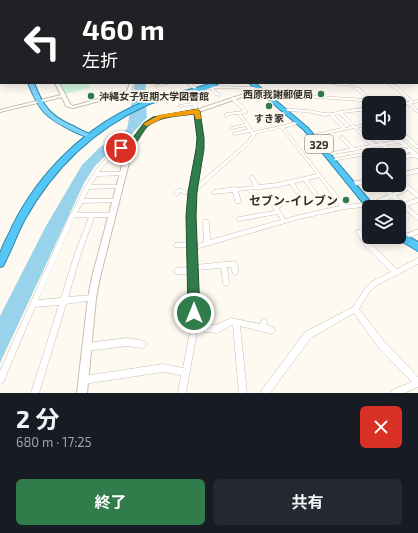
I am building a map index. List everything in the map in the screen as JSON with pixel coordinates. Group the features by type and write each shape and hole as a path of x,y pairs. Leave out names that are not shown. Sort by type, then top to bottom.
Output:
{"highway":[{"path":"0,264 16,230 56,169 73,151 91,136 131,109 149,101 199,92 214,84"},
{"name":"329","path":"253,84 299,122 330,157 364,200"},
{"path":"406,240 418,247"}],"main road":[{"path":"32,84 51,118 91,136"},
{"path":"35,84 41,101 49,111 60,120 91,136"},
{"path":"73,151 83,137 76,130"}],"street":[{"path":"57,84 68,105 76,106 129,92 132,84"},
{"path":"158,86 165,84"},
{"path":"189,84 199,92"},
{"path":"333,84 345,84 360,90 366,96"},
{"path":"391,84 398,89 418,112"},
{"path":"199,92 212,88 229,87 270,90 287,95 362,100"},
{"path":"212,88 214,92 219,95"},
{"path":"82,393 92,298 131,145 146,124 156,118 197,111 258,89"},
{"path":"182,393 194,327 192,192 201,138 197,111 193,98 200,95 199,92"},
{"path":"0,111 63,96"},
{"path":"226,114 246,112 233,98"},
{"path":"406,102 418,101"},
{"path":"180,106 195,104"},
{"path":"284,110 331,114 360,109"},
{"path":"339,112 362,135"},
{"path":"239,113 252,132"},
{"path":"331,114 345,129"},
{"path":"234,134 256,132 299,122"},
{"path":"232,128 247,125"},
{"path":"312,136 362,126"},
{"path":"282,127 344,207"},
{"path":"176,194 179,190 188,193 192,192 248,143 252,132"},
{"path":"406,136 418,147"},
{"path":"342,137 354,150"},
{"path":"412,142 418,139"},
{"path":"368,141 372,140"},
{"path":"378,140 386,148"},
{"path":"368,141 374,146"},
{"path":"365,148 400,141 417,156"},
{"path":"0,380 73,215 101,166 116,151 131,145"},
{"path":"397,147 405,146"},
{"path":"330,157 345,151 362,149"},
{"path":"406,151 411,150"},
{"path":"345,151 350,157"},
{"path":"330,157 350,157 362,154"},
{"path":"406,157 417,156"},
{"path":"406,174 418,171"},
{"path":"96,174 123,174"},
{"path":"214,192 258,188 320,176"},
{"path":"251,177 258,188"},
{"path":"305,179 317,196"},
{"path":"291,182 298,192"},
{"path":"352,184 362,182"},
{"path":"406,186 418,196"},
{"path":"89,187 120,187"},
{"path":"381,200 409,188"},
{"path":"235,189 238,202"},
{"path":"388,192 396,200"},
{"path":"82,200 116,201"},
{"path":"406,204 418,200"},
{"path":"177,245 192,246 207,243 284,220 344,207 362,206"},
{"path":"239,219 278,209 284,220"},
{"path":"406,210 418,218"},
{"path":"73,215 112,216"},
{"path":"34,393 78,253 92,216"},
{"path":"206,222 207,243"},
{"path":"359,232 368,244 396,272"},
{"path":"406,236 418,232"},
{"path":"265,393 308,334 355,309 372,286 418,261"},
{"path":"177,270 234,264 235,272"},
{"path":"224,265 226,283"},
{"path":"33,304 92,298"},
{"path":"355,309 381,344 418,383 395,393"},
{"path":"194,327 217,329 231,321 264,325 272,330"},
{"path":"236,322 243,393"},
{"path":"87,347 127,342 142,344"},
{"path":"84,380 163,368 186,372"}],"green space":[{"path":"59,84 88,84 90,88 65,94"}],"water":[{"path":"135,84 146,84 145,96 147,117 131,135 107,154 95,166 84,183 0,363 0,316 46,226 82,165 99,148 127,129"}],"slow traffic":[{"path":"147,124 156,118 189,114 197,111 198,117"}],"place":[{"name":"西原我謝郵便局","path":"321,94"},
{"name":"沖縄女子短期大学図書館","path":"91,96"},
{"name":"すき家","path":"269,106"},
{"name":"セブン-イレブン","path":"346,200"}],"route":[{"path":"121,148 131,145 146,124 156,118 189,114 197,111 201,138 198,164 192,192 191,216 194,313"}]}
